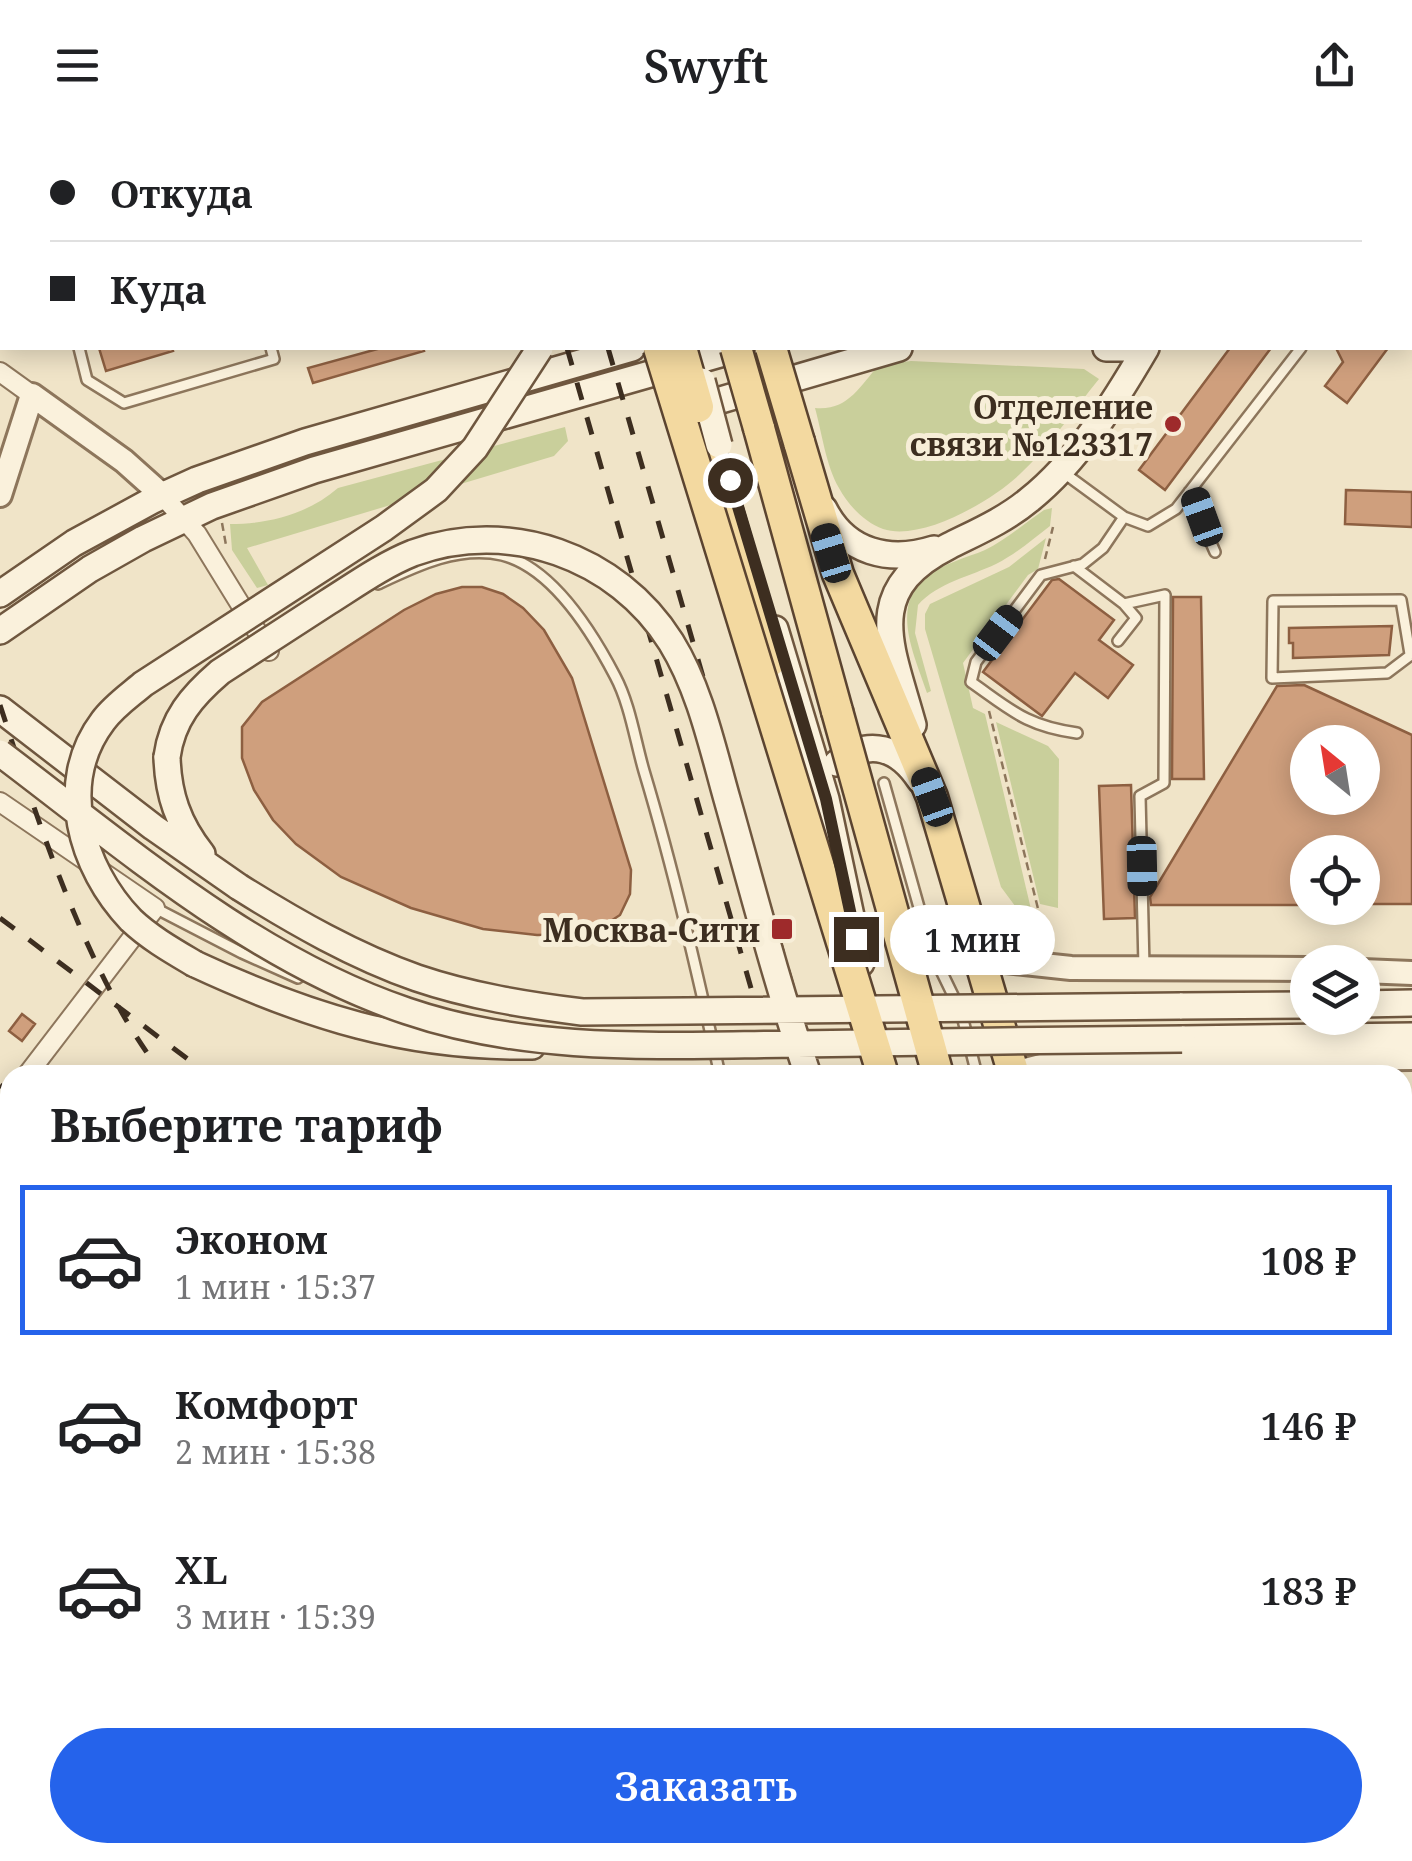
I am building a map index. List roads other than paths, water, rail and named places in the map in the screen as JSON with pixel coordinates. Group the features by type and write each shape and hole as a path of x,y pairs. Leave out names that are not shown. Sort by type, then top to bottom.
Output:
{"main road":[{"path":"539,350 475,448 436,490 119,703 102,723 82,763 78,818 96,872 131,920 158,942 236,982 327,1017 425,1041 497,1046 1412,1036"},
{"path":"0,594 74,543 162,496 269,453 625,350"},
{"path":"659,350 881,1065"},
{"path":"683,350 826,799 882,1065"},
{"path":"693,350 714,446 811,802 867,1065"},
{"path":"0,631 90,569 183,519 314,470 731,350"},
{"path":"739,350 935,1065"},
{"path":"772,350 838,574 932,797"},
{"path":"847,974 697,488 686,428 690,416 700,407 892,350"},
{"path":"1008,1065 894,652 891,612 899,585 914,567 1016,510 1060,471 1145,350"},
{"path":"1123,386 1156,350"},
{"path":"799,442 826,513 841,536 851,543 891,556 926,552 967,537"},
{"path":"239,887 204,857 182,828 168,782 171,733 178,717 203,686 370,575 414,553 497,540 558,551 588,563 645,608 684,667 706,725 805,1065"},
{"path":"0,709 152,827 239,887 368,959 418,978 526,1005 582,1012 1290,1005"},
{"path":"826,799 825,781 830,768 855,751 870,749 900,755 932,797"},
{"path":"0,753 232,922 354,991 454,1025 589,1044"},
{"path":"1380,1004 1412,1004"}],"street":[{"path":"0,372 124,461 162,496 197,534 270,652"},
{"path":"0,494 32,395"},
{"path":"0,802 155,908 36,1065"},
{"path":"978,958 1071,968 1290,969"},
{"path":"1380,969 1405,967"},
{"path":"1262,1065 1412,1058"},
{"path":"1046,1065 1128,1065"}],"lane":[{"path":"80,350 87,380 124,403 274,359 272,350"},
{"path":"1060,471 1124,517 1148,526 1176,509 1299,350"},
{"path":"1190,492 1214,552"},
{"path":"1077,733 1046,729 1021,718 971,682 976,662 1042,574 1083,564 1102,548 1124,517"},
{"path":"270,652 374,586 436,558 502,556 528,568 550,585 592,638 617,679 678,883 718,1065"},
{"path":"1074,566 1124,604 1136,618 1118,640"},
{"path":"1124,604 1165,594 1164,783 1140,796 1144,968"},
{"path":"1400,600 1411,654 1387,673 1272,678 1273,601 1400,600"},
{"path":"884,783 931,950 961,1012 974,1065"},
{"path":"155,908 298,978"},
{"path":"931,950 978,958"}],"railway":[{"path":"568,350 773,1065"},
{"path":"609,350 815,1065"},
{"path":"0,705 68,899 102,975 156,1065"},
{"path":"0,918 196,1065"}],"place":[{"name":"Отделение связи №123317","path":"1173,424"},
{"name":"Москва-Сити","path":"782,929"}]}
